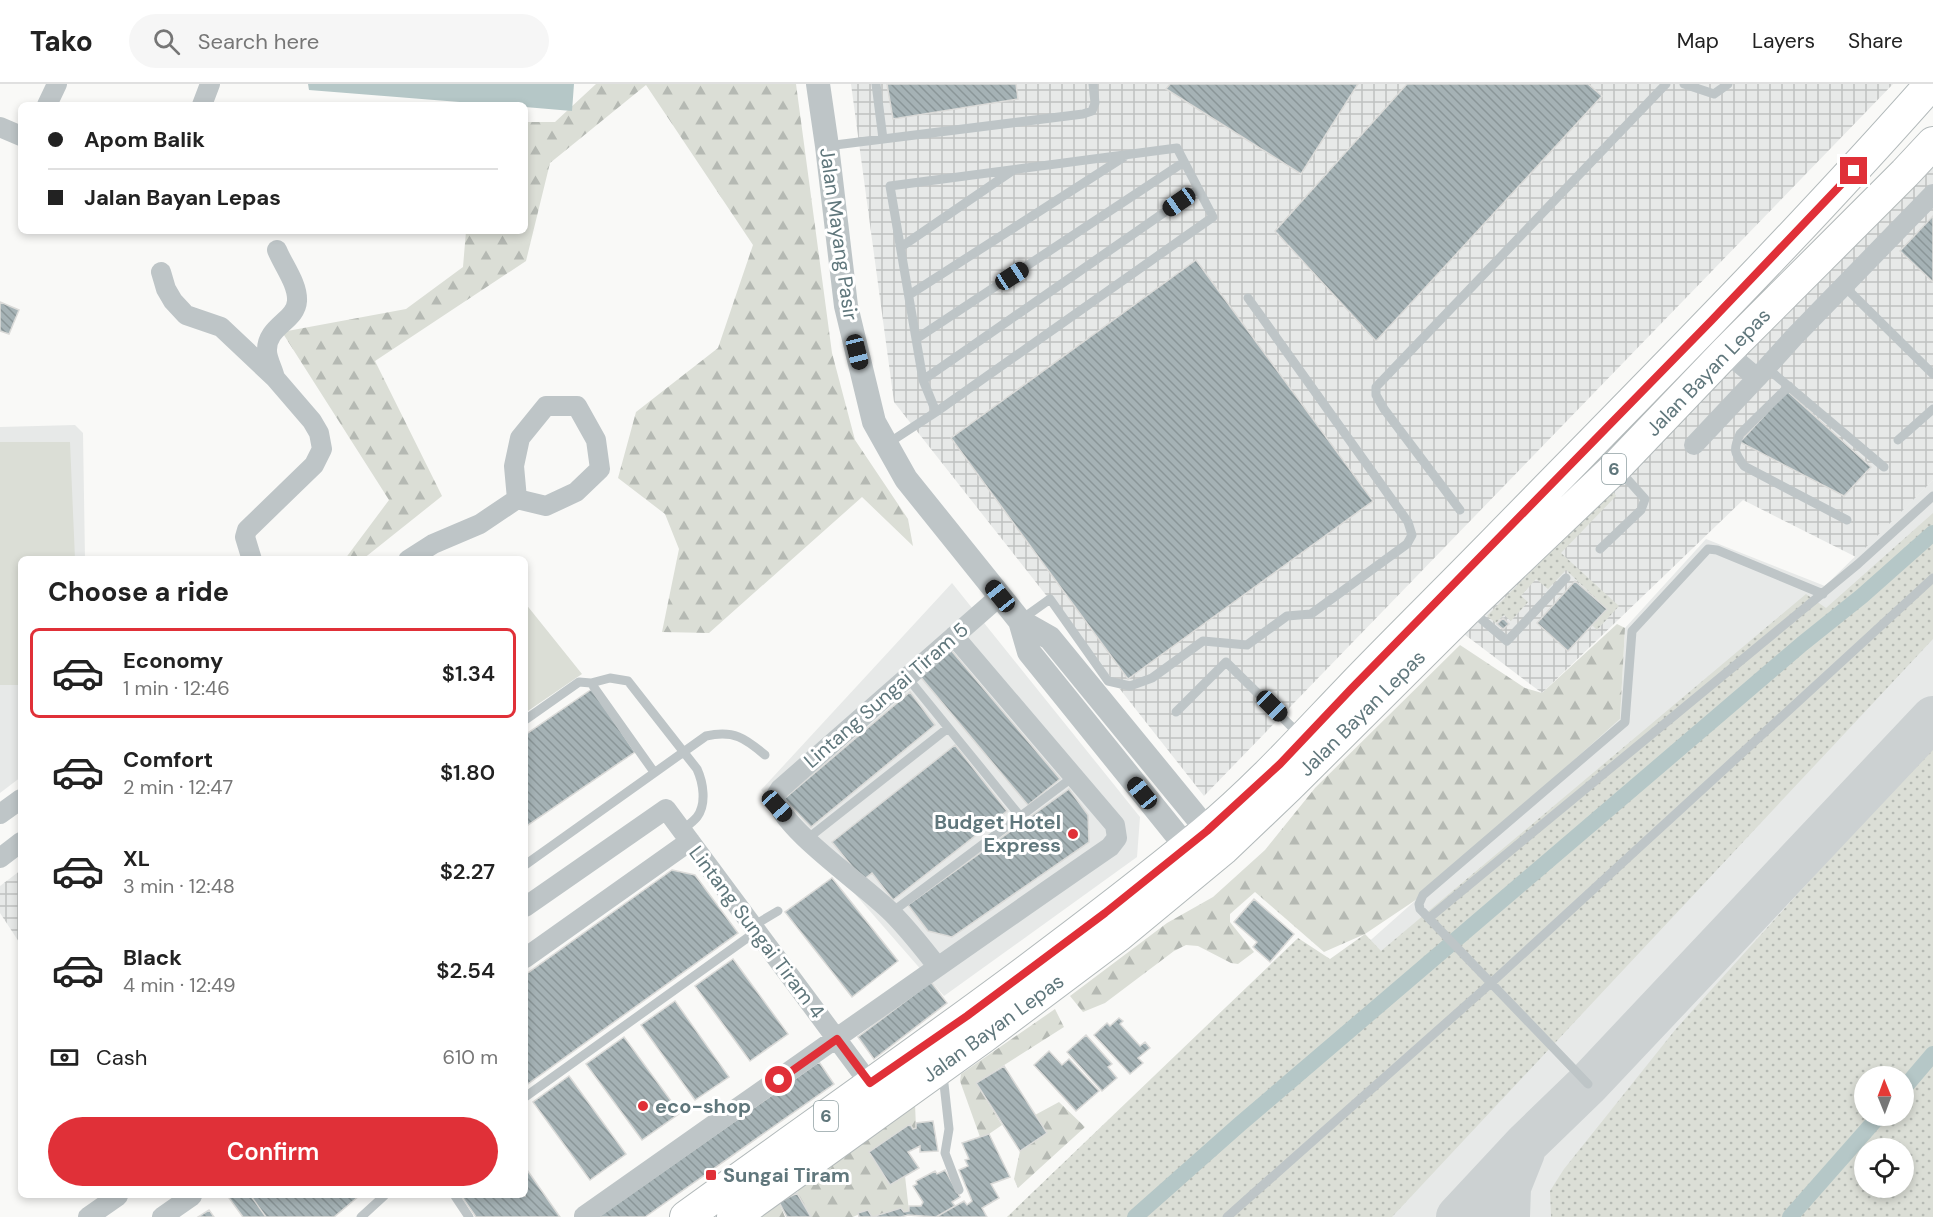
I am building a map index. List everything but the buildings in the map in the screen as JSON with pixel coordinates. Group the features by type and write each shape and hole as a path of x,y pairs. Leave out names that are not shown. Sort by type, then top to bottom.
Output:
{"highway":[{"name":"Jalan Bayan Lepas","path":"733,1217 1139,920 1304,738 1789,240 1871,153 1931,84"},
{"name":"Jalan Bayan Lepas","path":"686,1217 870,1083 967,1016 1105,913 1204,848 1288,787 1468,608 1616,467 1933,142"},
{"path":"1139,920 1195,888 1241,848 1288,787"}],"street":[{"path":"48,102 57,84"},
{"path":"203,102 210,84"},
{"name":"Jalan Mayang Pasir","path":"818,84 828,146 846,306 874,422 906,479 1020,621 1050,638 1204,848"},
{"path":"0,127 18,135"},
{"path":"1694,445 1933,194"},
{"path":"275,378 267,351 270,339 273,330 295,311 297,302 296,292 278,249"},
{"path":"161,272 166,289 186,315 221,327 275,378 312,421 319,433 322,449 314,465 247,530 245,537 251,556"},
{"path":"1726,352 1762,373"},
{"path":"546,406 577,406 597,440 600,469 576,492 546,506 517,498 514,466 520,438 546,406"},
{"path":"414,556 433,544 480,524 517,498"},
{"name":"Lintang Sungai Tiram 5","path":"807,839 777,806 775,797 780,789 1000,596"},
{"path":"584,1215 1110,847 1117,838 1115,825 954,636"},
{"path":"0,814 18,801"},
{"name":"Lintang Sungai Tiram 4","path":"528,902 666,809 870,1083"},
{"path":"528,956 686,836"},
{"path":"807,839 892,912 938,966"},
{"path":"0,858 18,844"},
{"path":"88,1217 114,1198"},
{"path":"162,1217 189,1198"}],"lane":[{"path":"876,84 883,140"},
{"path":"828,146 1083,114 1092,111 1095,103 1093,84"},
{"path":"1460,510 1384,409 1376,395 1376,387 1666,84"},
{"path":"1684,84 1714,94 1728,84"},
{"path":"886,444 936,412 1213,217 1177,148 890,186 923,380 936,412"},
{"path":"909,296 1126,155"},
{"path":"916,339 1184,162"},
{"path":"901,248 1014,170"},
{"path":"923,380 1198,189"},
{"path":"1844,286 1933,374"},
{"path":"1020,621 1050,599 1108,681 1130,686 1152,678 1203,640 1247,645 1287,616 1311,614 1407,544 1412,535 1408,522 1248,298"},
{"path":"1762,373 1789,386 1884,467"},
{"path":"1789,386 1740,434 1735,444 1735,454 1744,466 1847,520"},
{"path":"1898,440 1933,409"},
{"path":"1600,549 1641,510 1645,499 1616,467"},
{"path":"1429,918 1823,594 1933,496"},
{"path":"1588,1084 1420,909 1419,904 1423,895 1625,722 1632,632 1708,549 1716,550 1823,594"},
{"path":"1468,608 1507,641 1566,578"},
{"path":"1227,1217 1490,984 1933,578"},
{"path":"1176,712 1226,662 1304,738"},
{"path":"907,677 1020,816"},
{"path":"528,718 579,682 591,683 604,679 628,681 697,769 702,781 702,807 686,836"},
{"path":"591,683 654,772"},
{"path":"807,839 948,728"},
{"path":"528,864 706,736 726,733 740,735 765,755"},
{"path":"892,912 1073,777"},
{"path":"528,1095 778,910"},
{"path":"942,1066 949,1129 945,1153 959,1190"},
{"path":"361,1217 382,1198"},
{"path":"456,1198 469,1217"}],"shaded area":[{"path":"308,84 574,84 572,111 528,107 528,102 459,102 309,90"},
{"path":"851,84 1893,84 1204,796 894,402"},
{"path":"1933,168 1933,480 1856,557 1743,500 1542,693 1464,634"},
{"path":"75,425 83,433 85,556 18,556 18,779 0,793 0,427"},
{"path":"1933,480 1933,1217 1007,1217 1346,962 1620,719 1625,628 1706,539 1825,586"},
{"path":"952,583 1140,817 1137,857 944,996 807,839 761,790"},
{"path":"18,872 18,940 0,913 0,886"}],"green space":[{"path":"596,84 796,84 832,353 855,440 908,519 913,546 862,497 709,633 662,632 679,549 665,514 618,478 636,412 718,348 753,245 646,85 550,163 526,261 375,361 442,496 367,556 347,556 389,500 282,332 406,309 463,267 466,234 528,234 528,122 555,122"},
{"path":"0,442 70,442 75,556 18,556 18,685 0,685"},
{"path":"1612,489 1616,496 1561,553 1619,606 1597,630 1592,625 1607,609 1566,570 1548,589 1536,579 1521,596 1528,602 1511,621 1504,615 1496,623 1487,616"},
{"path":"1933,513 1933,639 1392,1217 1007,1217 1298,938 1330,959 1365,934 1381,951 1806,594 1826,608"},
{"path":"528,607 582,674 528,711"},
{"path":"1617,624 1625,628 1620,719 1423,895 1365,934 1324,952 1255,892 1230,914 1230,922 1254,952 1238,964 1231,963 1198,946 1186,945 1174,951 1105,1003 1083,1012 1070,996 1167,923 1213,897 1265,850 1315,788 1460,645 1525,688 1542,693"},
{"path":"1933,744 1933,1217 1551,1217 1550,1191 1564,1169 1675,1030"},
{"path":"1055,1009 1064,1027 976,1083 1002,1125 980,1137 960,1081 961,1074"},
{"path":"1059,1102 1085,1127 1018,1188 1014,1179 1020,1151 1047,1133 1035,1115"},
{"path":"915,1104 916,1128 913,1129 910,1124 869,1152 890,1185 905,1176 909,1211 904,1212 901,1208 872,1217 868,1210 853,1217 811,1217 797,1193 799,1189"},
{"path":"779,1202 785,1217 760,1217"}],"waterway":[{"path":"1135,1217 1240,1124 1802,644 1862,596 1933,533"},
{"path":"1914,1076 1933,1054"},
{"path":"1790,1217 1870,1126"}],"taxiway":[{"path":"1458,1217 1526,1144 1588,1084 1933,718"},
{"path":"1508,1217 1509,1187 1523,1152"}],"place":[{"name":"Budget Hotel Express","path":"1073,834"},
{"name":"eco-shop","path":"643,1106"},
{"name":"Sungai Tiram","path":"711,1175"}],"route":[{"path":"779,1080 837,1039 870,1083 967,1016 1105,913 1207,831 1280,764 1854,171"}]}
